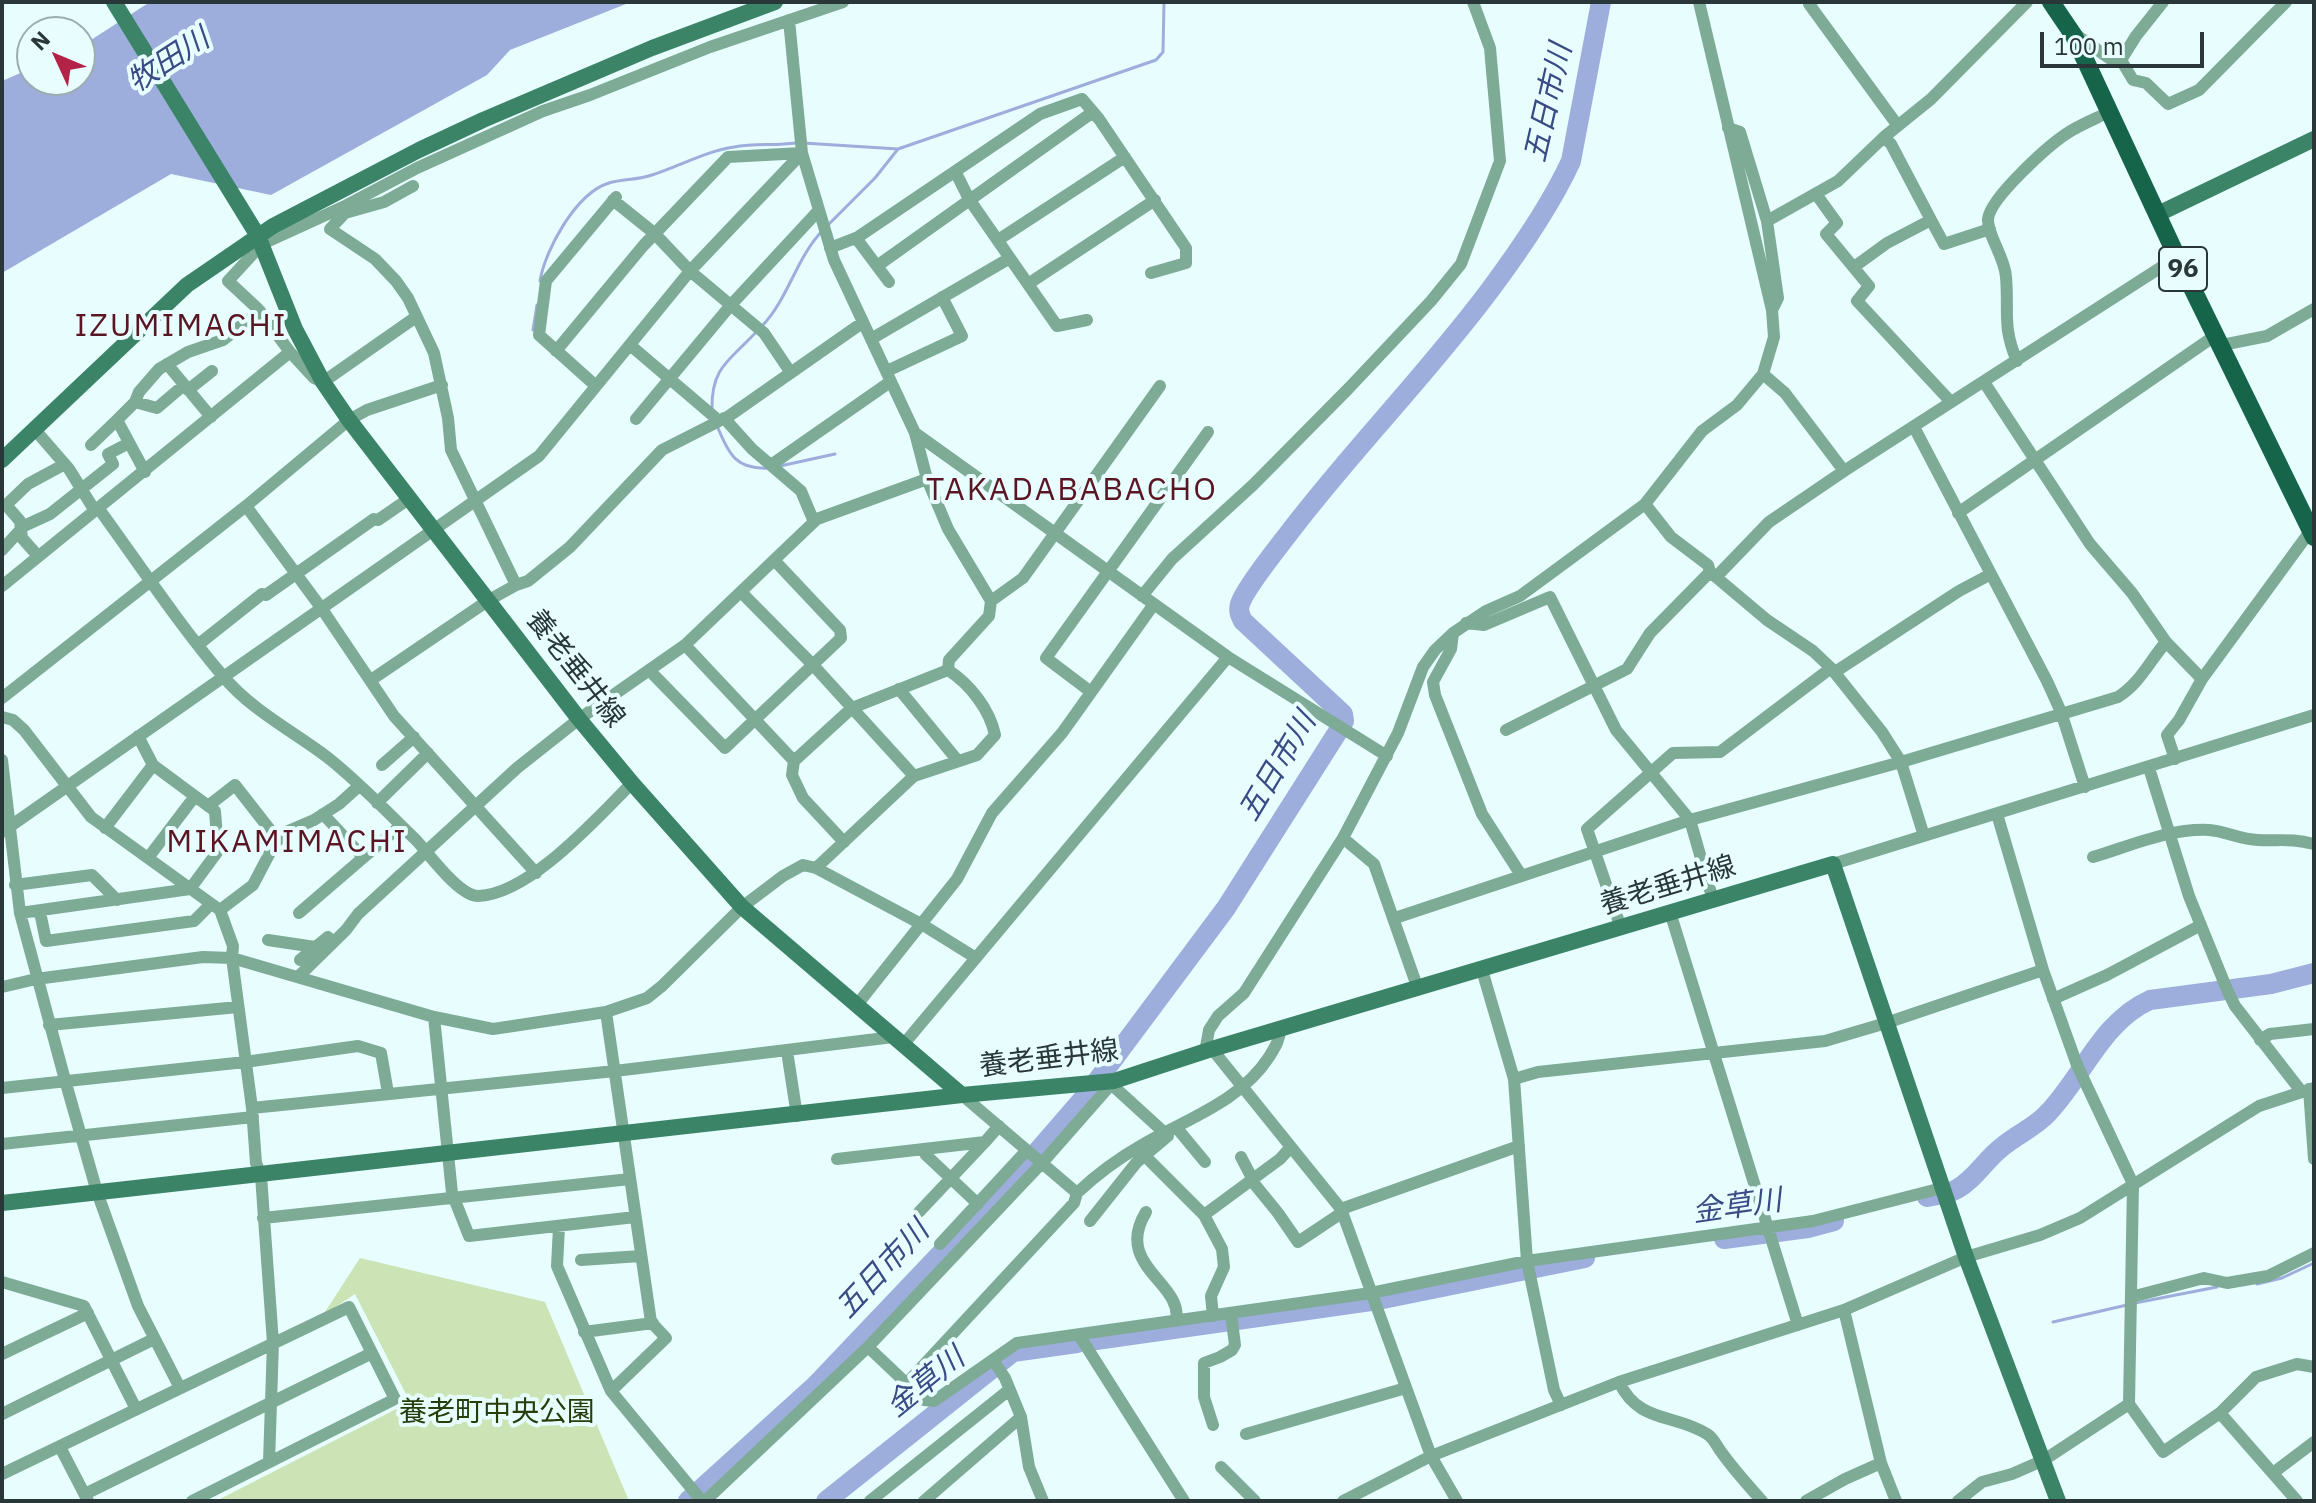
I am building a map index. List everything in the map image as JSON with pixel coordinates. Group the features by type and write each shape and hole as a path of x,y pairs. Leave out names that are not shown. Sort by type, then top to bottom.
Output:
{"main road":[{"path":"2,460 187,285 338,191 483,120 652,48 775,2"},
{"name":"96","path":"2051,2 2074,36 2312,534"},
{"name":"養老垂井線","path":"115,4 260,240 295,329 323,382 579,719 742,907 962,1095 1108,1083 1833,864"},
{"path":"2158,214 2314,139"},
{"path":"1833,864 1943,1192 2058,1501"},
{"path":"2,1203 797,1116 962,1095"}],"street":[{"path":"516,585 451,450 434,353 416,317 396,281 375,259 330,229 344,210 417,168 543,111 710,47 843,2"},
{"path":"1142,596 1172,559 1253,485 1349,388 1431,301 1461,264 1500,161 1490,48 1473,2"},
{"path":"1457,1501 1431,1456 1342,1211 1209,1050 1209,1030 1218,1016 1244,993 1343,838 1387,756 1423,667 1435,650 1466,623 1520,596 1645,504 1702,431 1737,405 1763,374 1774,337 1772,310 1699,2"},
{"path":"1812,2 1809,4 1898,126"},
{"path":"1767,221 1838,181 1884,137 1931,99 2027,2"},
{"path":"2121,60 2163,2"},
{"path":"2121,60 2133,80 2146,83 2168,104 2199,90 2286,2"},
{"path":"789,20 802,153 830,248 915,433 927,479 948,529 991,601 989,616 949,660 948,670"},
{"path":"2074,36 2112,60 2121,60"},
{"path":"830,248 856,238 1040,114 1082,99 1186,248 1186,263 1151,273"},
{"path":"877,266 1093,112"},
{"path":"2017,361 2008,340 2006,276 1988,217 1996,201 2032,163 2070,131 2109,112"},
{"path":"1728,128 1740,132 1767,221 1778,298 1772,310"},
{"path":"1884,137 1891,144 1944,244 1990,229"},
{"path":"556,351 654,233 728,157 802,153"},
{"path":"6,829 539,456 690,271 802,153"},
{"path":"998,240 1125,157"},
{"path":"956,173 969,199 1057,326 1087,320"},
{"path":"413,186 384,202 344,210 260,240 228,281 260,311 314,378 323,382 416,317"},
{"path":"1816,194 1837,223 1826,234 1869,286 1857,301 1951,402"},
{"path":"596,386 539,335 546,281 614,199 654,233 690,271 764,333 791,373"},
{"path":"1028,284 1155,200"},
{"path":"636,419 730,306 819,210"},
{"path":"1854,267 1887,243 1931,220"},
{"path":"856,238 889,282"},
{"path":"1506,730 1627,669 1650,633 1769,522 2177,257"},
{"path":"871,339 1010,258"},
{"path":"771,465 889,376 962,336 942,297"},
{"path":"1958,513 2219,340 2267,336 2314,309"},
{"path":"91,445 135,402 146,383 167,364 223,340 260,311"},
{"path":"371,680 489,600 528,581 570,547 662,450 721,419 862,323"},
{"path":"630,345 721,419 801,491 814,522"},
{"path":"2,586 290,352"},
{"path":"167,364 211,417"},
{"path":"135,402 157,408 212,371"},
{"path":"1763,374 1794,403 1844,471"},
{"path":"1984,382 2062,498 2070,516 2132,593 2166,642 2202,679"},
{"path":"2,698 246,506 349,420 367,410 442,385"},
{"path":"991,601 1023,578 1160,386"},
{"path":"117,420 145,472"},
{"path":"1914,427 2061,712 2085,787"},
{"path":"36,431 65,464 81,490 223,676 257,708 330,759 427,851 463,892 477,896 513,886 536,873 579,836 632,783"},
{"path":"1091,692 1046,658 1208,432"},
{"path":"915,433 1228,657 1387,756"},
{"path":"2,550 24,526 50,514 113,464 108,454 129,443"},
{"path":"38,556 22,538 20,521 6,505 28,484 65,464"},
{"path":"298,977 351,923 517,768 579,719 685,645 814,522 927,479"},
{"path":"199,644 262,594 266,595 365,525 378,520 410,498"},
{"path":"1645,504 1671,537 1708,565 1713,574 1767,620 1813,651 1833,670 1882,732 1901,762 1924,836"},
{"path":"246,506 322,609 394,716 536,873"},
{"path":"2175,759 2167,735 2202,679 2312,534"},
{"path":"649,670 725,748 841,638 840,630 775,561"},
{"path":"1621,928 1587,829 1673,753 1720,752 1833,670 1991,574"},
{"path":"742,593 813,665 914,776"},
{"path":"1466,623 1484,625 1550,597 1616,730 1690,820 1713,900"},
{"path":"856,1006 957,879 992,813 1062,733 1154,604"},
{"path":"1453,633 1451,649 1433,682 1435,695 1482,814 1521,875"},
{"path":"1395,918 1690,820 1901,762 2118,697 2134,686 2148,662 2166,642"},
{"path":"685,645 794,761"},
{"path":"2,1144 388,1093 898,1041 976,958 1228,657"},
{"path":"844,842 803,798 792,775 794,761 852,708 948,670"},
{"path":"816,868 914,776 977,755 995,735 992,718 962,678 948,670"},
{"path":"899,689 958,761"},
{"path":"1833,864 2314,715"},
{"path":"2,717 13,720 24,730 91,817 216,907 233,946 256,1163 261,1176 273,1343 269,1462"},
{"path":"20,913 190,889 218,851 215,811 153,765 138,736"},
{"path":"382,765 414,737"},
{"path":"377,803 428,753"},
{"path":"2,760 6,829 9,832 17,899 49,1025 97,1192 138,1306 180,1388"},
{"path":"105,828 153,765"},
{"path":"2149,768 2189,896 2226,987 2260,1040 2308,1089 2314,1159"},
{"path":"208,806 235,785 278,840"},
{"path":"40,912 46,941 194,921 253,885 278,840 286,832 323,814 359,786"},
{"path":"148,858 195,796"},
{"path":"323,814 363,857"},
{"path":"1997,814 2053,999 2080,1070 2133,1184 2129,1404 2163,1452 2220,1413 2256,1377 2297,1364 2314,1367"},
{"path":"299,913 400,826"},
{"path":"2093,857 2170,834 2211,830 2232,837 2257,840 2291,838 2314,844"},
{"path":"1343,838 1374,864 1418,989"},
{"path":"2,987 36,979 203,957 232,958 434,1017 493,1029 606,1012 647,998 742,907 803,865 816,868 923,925 976,958"},
{"path":"15,885 92,875 117,900"},
{"path":"2,896 17,899"},
{"path":"1670,912 1798,1325"},
{"path":"300,960 343,924 351,923"},
{"path":"2053,999 2107,975 2201,925"},
{"path":"268,940 315,947"},
{"path":"1482,970 1514,1079 1527,1261 1554,1390 1561,1405"},
{"path":"1514,1079 1538,1072 1825,1041 2043,970"},
{"path":"49,1025 238,1007"},
{"path":"606,1012 653,1323 666,1338 611,1391"},
{"path":"434,1017 446,1155 453,1198 469,1236 635,1217"},
{"path":"906,1384 1074,1203 1077,1193 1117,1161 1242,1088 1258,1074 1280,1038 1280,1029"},
{"path":"2260,1040 2270,1034 2314,1029"},
{"path":"2,1088 245,1062 358,1046 381,1053 388,1093"},
{"path":"787,1051 797,1116"},
{"path":"559,1227 557,1266 611,1391 703,1501 868,1347 1042,1163 1108,1083 1171,1130 1205,1162"},
{"path":"1343,1501 1431,1456 1619,1382 1844,1310 1966,1257 2053,1230 2080,1218 2259,1106 2308,1089"},
{"path":"962,1095 1077,1193"},
{"path":"919,1212 999,1126"},
{"path":"1090,1221 1122,1179 1171,1130"},
{"path":"837,1159 985,1142"},
{"path":"1241,1157 1252,1180 1298,1242 1342,1211 1519,1146"},
{"path":"1204,1215 1280,1159 1290,1148"},
{"path":"923,1149 978,1204"},
{"path":"940,1244 1027,1150"},
{"path":"1144,1155 1204,1215 1222,1249 1224,1267 1211,1296 1213,1316"},
{"path":"263,1218 630,1179"},
{"path":"868,1347 924,1400 934,1401 996,1365 1017,1343 1213,1316 1231,1320 1527,1261 1813,1221 1943,1192"},
{"path":"1146,1212 1138,1234 1139,1252 1176,1305 1176,1321"},
{"path":"2131,1297 2204,1278 2227,1283 2268,1276 2314,1253"},
{"path":"581,1260 641,1256"},
{"path":"2,1282 84,1306 136,1409"},
{"path":"2,1295 19,1287"},
{"path":"2,1474 349,1307 395,1399 192,1501"},
{"path":"1844,1310 1881,1463 1896,1501"},
{"path":"2,1354 88,1313"},
{"path":"1213,1425 1204,1397 1204,1363 1232,1350 1235,1345 1231,1320"},
{"path":"584,1332 653,1323"},
{"path":"1079,1335 1184,1501"},
{"path":"2,1414 154,1339"},
{"path":"60,1447 86,1498 372,1353"},
{"path":"996,1365 1021,1417 1029,1467 1043,1501"},
{"path":"1619,1382 1626,1396 1641,1409 1710,1435 1762,1501"},
{"path":"1246,1434 1406,1388"},
{"path":"870,1501 1009,1390"},
{"path":"1958,1501 1982,1482 2012,1474 2044,1460 2129,1404"},
{"path":"2220,1413 2297,1501"},
{"path":"924,1501 1021,1417"},
{"path":"2273,1473 2314,1442"},
{"path":"1806,1501 1881,1463"},
{"path":"1221,1467 1255,1501"}],"green space":[{"name":"養老町中央公園","path":"360,1258 545,1302 629,1501 216,1501 410,1402 355,1294 323,1315"}],"water":[{"name":"牧田川","path":"150,2 631,2 510,50 487,75 271,195 171,174 2,273 2,81 16,75 16,96 96,96 96,37"}],"waterway":[{"path":"803,143 898,149 1156,60 1163,52 1164,2"},
{"name":"五日市川","path":"688,1501 816,1385 1030,1160 1088,1093 1226,908 1337,733 1344,721 1343,714 1243,621 1240,604 1263,566 1316,499 1466,321 1544,211 1571,161 1601,2"},
{"path":"540,281 548,254 564,224 585,198 597,189 609,183 652,175 724,149 796,143"},
{"path":"828,225 875,178 898,149"},
{"path":"763,325 823,230"},
{"path":"533,330 537,305"},
{"path":"712,409 719,373 758,330"},
{"path":"718,428 736,459 749,466 769,468"},
{"path":"780,466 835,454"},
{"name":"金草川","path":"1927,1197 1950,1192 1963,1185 1996,1152 2042,1119 2105,1036 2118,1022 2150,1000 2271,984 2314,973"},
{"name":"金草川","path":"1724,1239 1808,1228 1834,1221"},
{"name":"金草川","path":"1089,1341 1378,1300 1585,1258"},
{"path":"2257,1284 2282,1278 2314,1263"},
{"path":"2135,1303 2217,1287"},
{"path":"2053,1322 2127,1305"},
{"name":"金草川","path":"826,1501 1013,1352 1077,1343"}],"district":[{"name":"IZUMIMACHI","path":"181,327"},
{"name":"TAKADABABACHO","path":"1072,491"},
{"name":"MIKAMIMACHI","path":"287,843"}]}
